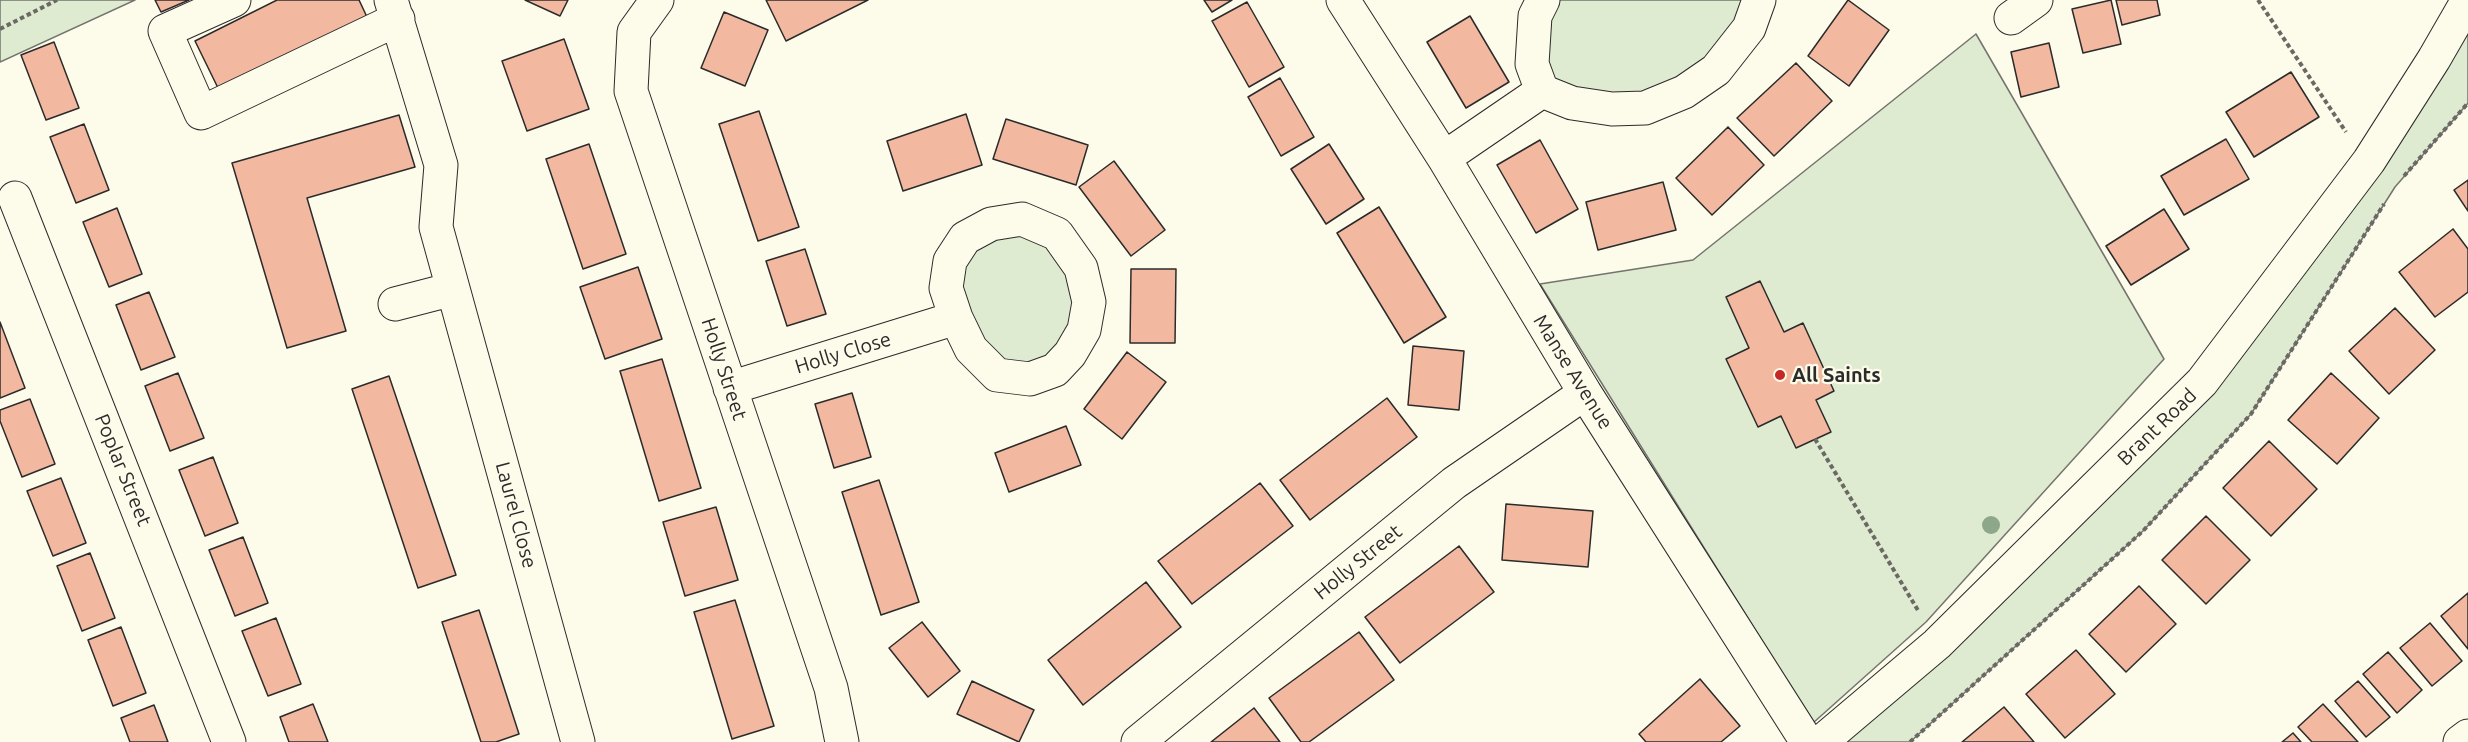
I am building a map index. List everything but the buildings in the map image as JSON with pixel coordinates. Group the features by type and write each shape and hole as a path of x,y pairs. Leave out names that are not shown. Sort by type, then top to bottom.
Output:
{"street":[{"path":"234,0 165,31 201,113 394,10"},
{"name":"Holly Street","path":"657,0 634,32 631,91 831,688 842,742"},
{"name":"Manse Avenue","path":"1343,0 1444,158 1585,393 1807,742"},
{"path":"1543,0 1535,16 1532,64 1542,91 1572,103 1612,110 1645,108 1684,92 1716,70 1749,28 1759,0"},
{"name":"Brant Road","path":"1821,742 1937,644 2202,382 2369,161 2434,59 2468,0"},
{"name":"Laurel Close","path":"394,10 441,165 436,226 578,742"},
{"name":"Brant Road","path":"2434,59 2468,34"},
{"path":"1444,158 1542,91"},
{"name":"Poplar Street","path":"15,198 229,742"},
{"path":"1022,219 1057,234 1081,268 1089,303 1084,330 1070,354 1055,370 1030,379 997,375 970,349 956,318 946,288 950,261 965,238 991,224 1022,219"},
{"path":"395,304 453,289"},
{"name":"Holly Close","path":"730,388 956,318"},
{"name":"Holly Street","path":"1138,742 1454,483 1585,393"},
{"path":"2460,742 2468,736"}],"path":[{"path":"0,29 57,0"},
{"path":"2258,0 2334,117 2369,161"},
{"path":"2402,178 2468,103"},
{"path":"1910,742 2143,531 2251,414 2388,197"},
{"path":"1815,439 1937,644"}],"green space":[{"path":"0,0 135,0 0,62"},
{"path":"1543,0 1759,0 1684,92 1549,95"},
{"path":"1976,34 2164,359 1926,622 1813,723 1540,284 1693,260"},
{"path":"2468,34 2468,103 2395,187 2251,414 2143,531 1910,742 1821,742 2202,382 2434,59"},
{"path":"1022,219 1081,268 1070,354 997,375 950,261"}],"place":[{"name":"All Saints","path":"1780,375"}]}
